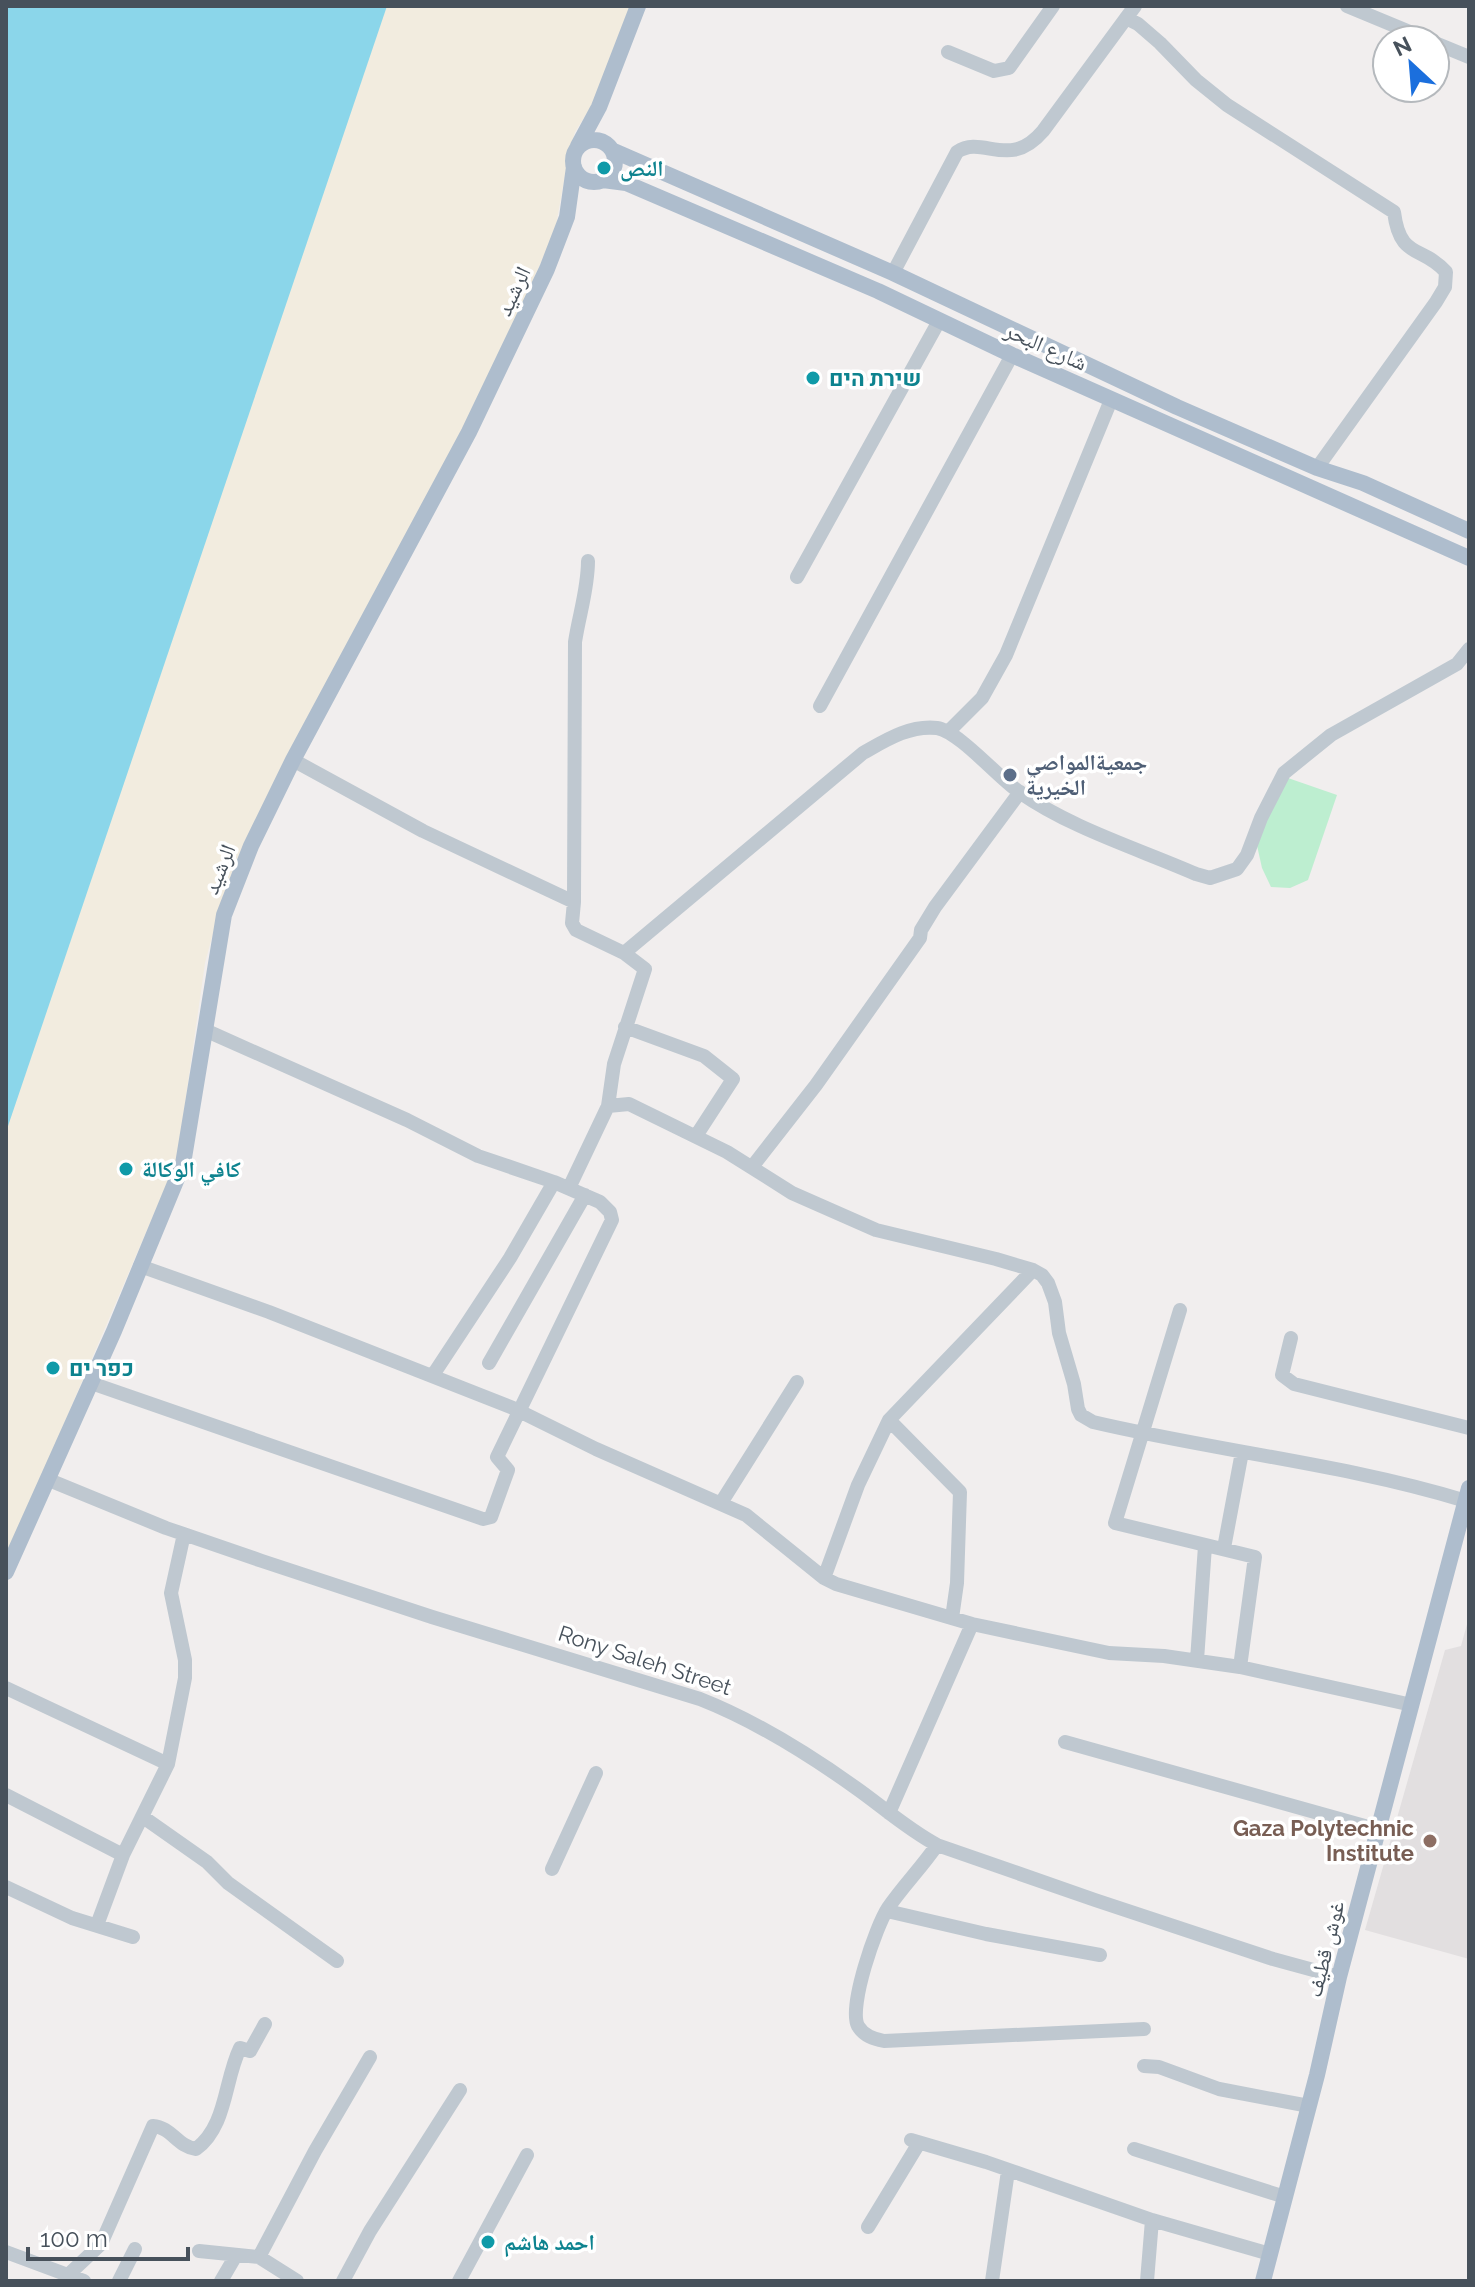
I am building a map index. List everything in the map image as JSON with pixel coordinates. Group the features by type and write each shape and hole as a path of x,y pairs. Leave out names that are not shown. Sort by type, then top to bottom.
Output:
{"main road":[{"path":"599,107 616,164 613,171 599,181 582,178 574,167 573,159 599,107 638,6"},
{"path":"578,146 590,139 597,139 611,148"},
{"name":"شارع البحر","path":"611,148 893,273 1163,401 1317,468 1363,483 1469,531"},
{"name":"الرشيد","path":"6,1572 49,1480 183,1164 224,915 251,846 293,760 469,432 547,269 567,217 574,167"},
{"name":"شارع البحر","path":"599,181 626,183 878,291 1111,400 1469,558"},
{"name":"الرشيد","path":"567,217 599,181"},
{"name":"غوش قطيف","path":"1263,2281 1339,1977 1467,1495"}],"street":[{"path":"948,52 994,71 1009,68 1053,6"},
{"path":"1347,6 1390,24"},
{"path":"893,273 957,152 971,147 999,151 1027,147 1043,131 1131,12 1138,24 1187,72 1227,105 1394,212 1398,233 1404,243 1446,272 1445,287 1436,302 1317,468"},
{"path":"797,577 939,321"},
{"path":"820,706 1012,355"},
{"path":"949,731 982,698 1006,655 1111,400"},
{"path":"569,1188 608,1106 614,1064 645,969 624,953 576,930 572,923 575,642 588,586 588,561"},
{"path":"624,953 863,753 902,732 922,728 949,731 1020,792 1047,809 1087,827 1210,878 1237,869 1247,855 1261,818 1284,773 1331,735 1457,664 1469,649"},
{"path":"293,760 423,831 574,902"},
{"path":"752,1167 816,1085 920,938 921,930 935,907 1020,792"},
{"path":"625,1027 704,1056 733,1079 696,1136"},
{"path":"91,1383 483,1519 491,1517 507,1480 508,1470 497,1457 612,1220 610,1212 600,1202 585,1195 478,1156 419,1125 207,1031"},
{"path":"608,1106 629,1104 696,1136 792,1193 876,1230 1033,1270 1042,1275 1052,1290 1059,1333 1081,1415 1093,1422 1467,1495"},
{"path":"433,1375 510,1258 554,1182"},
{"path":"489,1363 585,1195"},
{"path":"140,1266 433,1375 721,1503 746,1515 824,1578 972,1624 1109,1653 1240,1667 1412,1705"},
{"path":"824,1578 858,1485 889,1420 1033,1270"},
{"path":"1180,1310 1115,1523 1255,1557 1240,1667"},
{"path":"1291,1338 1282,1375 1294,1384 1469,1428"},
{"path":"721,1503 797,1382"},
{"path":"889,1420 960,1492 957,1583 952,1618"},
{"path":"1224,1548 1242,1452"},
{"name":"Rony Saleh Street","path":"49,1480 184,1534 432,1617 734,1712 797,1748 912,1832 937,1845 1273,1959 1339,1977"},
{"path":"97,1925 123,1855 168,1764 185,1678 184,1656 171,1593 184,1534"},
{"path":"1197,1660 1205,1546"},
{"path":"889,1813 972,1624"},
{"path":"6,1688 168,1764"},
{"path":"1065,1742 1379,1830"},
{"path":"552,1869 596,1773"},
{"path":"6,1795 123,1855"},
{"path":"143,1817 337,1961"},
{"path":"937,1845 887,1911 857,2001 858,2026 873,2039 884,2041 1144,2029"},
{"path":"6,1887 72,1918 133,1937"},
{"path":"887,1911 986,1934 1100,1955"},
{"path":"68,2275 101,2244 153,2126 162,2127 188,2148 196,2149 203,2144 218,2120 240,2048 250,2051 265,2024"},
{"path":"259,2257 315,2151 370,2057"},
{"path":"1144,2066 1159,2067 1219,2089 1309,2106"},
{"path":"343,2281 370,2231 460,2090"},
{"path":"868,2227 915,2141 1152,2220 1270,2254"},
{"path":"1134,2149 1285,2197"},
{"path":"459,2281 527,2155"},
{"path":"992,2281 1008,2171"},
{"path":"1147,2281 1152,2220"},
{"path":"119,2281 135,2249"},
{"path":"199,2251 259,2257 297,2281"},
{"path":"6,2252 84,2281"},
{"path":"221,2281 235,2257"}],"shaded area":[{"name":"Gaza Polytechnic Institute","path":"1469,1617 1469,1959 1365,1930 1445,1650 1461,1646"}],"green space":[{"path":"1288,778 1337,795 1308,880 1290,888 1271,887 1262,868 1256,841"}],"sand":[{"path":"364,6 630,6 592,105 575,132 555,231 503,347 420,514 317,701 239,855 223,896 205,963 177,1160 6,1559 6,1012"}],"water":[{"path":"6,6 387,6 6,1132"}],"place":[{"name":"النص","path":"604,168"},
{"name":"שירת הים","path":"813,378"},
{"name":"جمعيةالمواصي الخيرية","path":"1010,775"},
{"name":"كافي الوكالة","path":"126,1169"},
{"name":"כפר ים","path":"53,1368"},
{"name":"Gaza Polytechnic Institute","path":"1430,1841"},
{"name":"احمد هاشم","path":"488,2242"}]}
